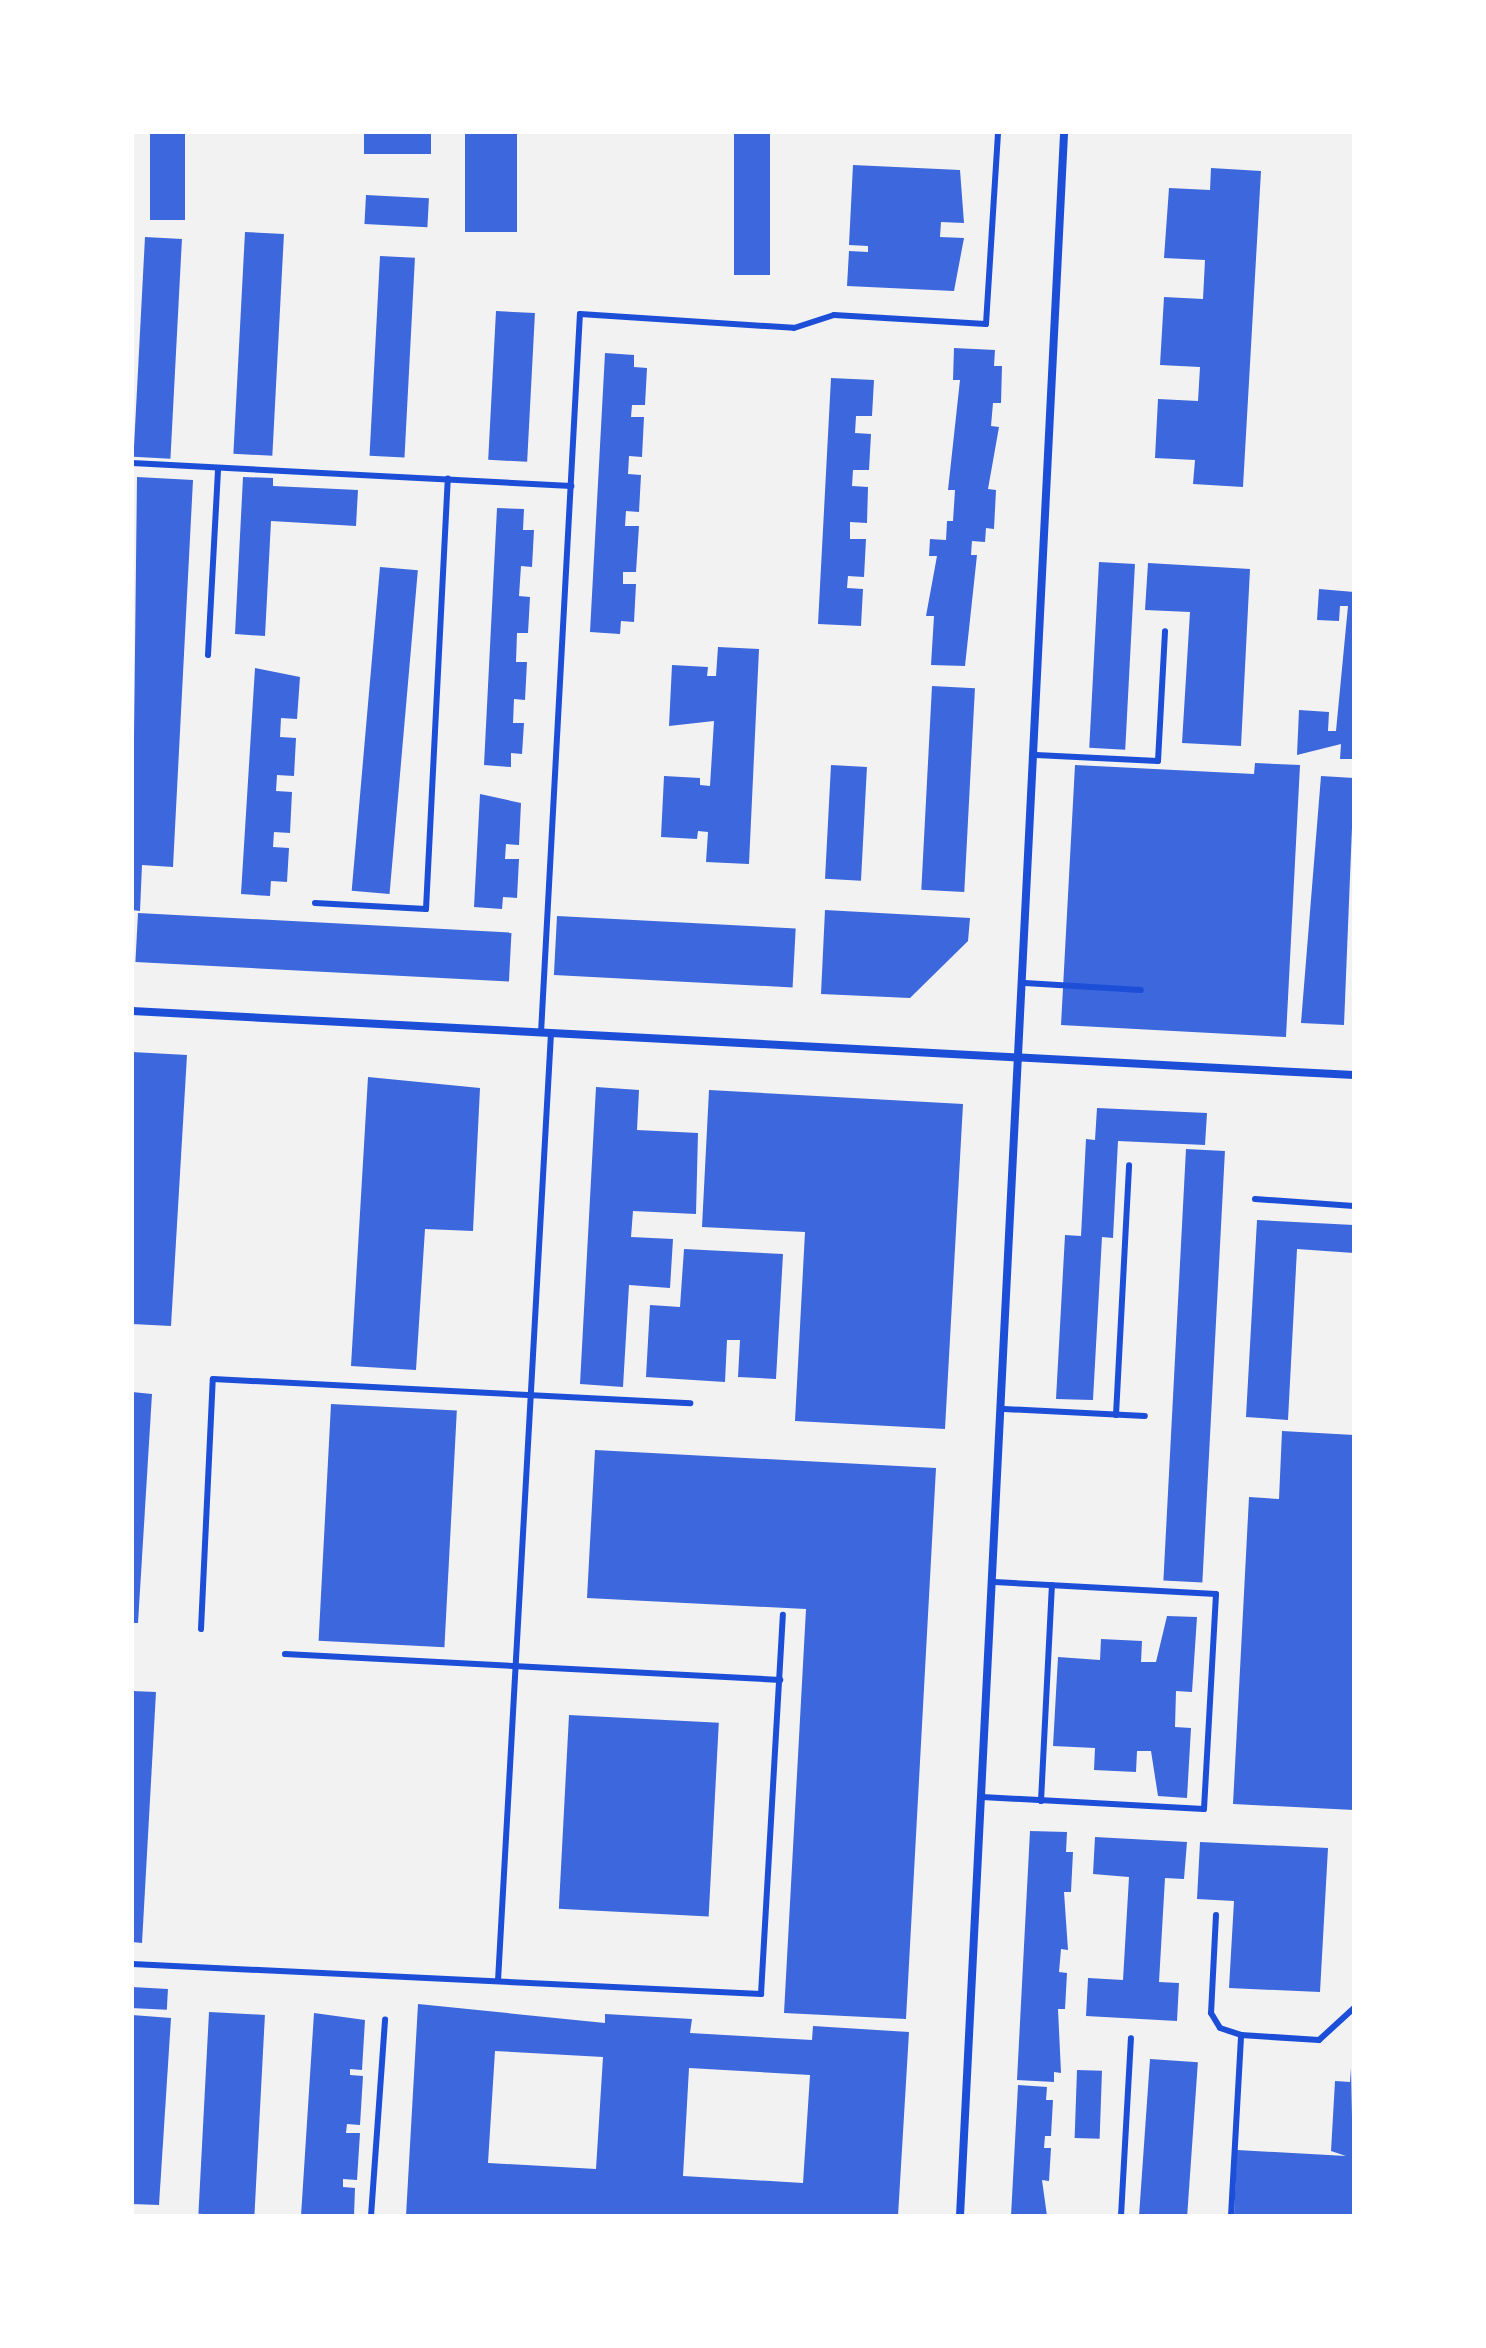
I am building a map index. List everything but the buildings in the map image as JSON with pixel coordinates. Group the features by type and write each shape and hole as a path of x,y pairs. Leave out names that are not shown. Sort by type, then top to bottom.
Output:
{"street":[{"path":"960,2216 1022,1057 1064,132"},
{"path":"132,1011 1354,1075"}],"lane":[{"path":"498,1981 531,1395 580,314 794,328 834,315 986,324 998,132"},
{"path":"132,463 571,486"},
{"path":"208,655 218,468"},
{"path":"315,903 426,909 448,479"},
{"path":"1036,755 1158,761 1165,631"},
{"path":"1025,983 1141,990"},
{"path":"1116,1415 1129,1165"},
{"path":"1255,1199 1354,1206"},
{"path":"201,1629 213,1379 690,1403"},
{"path":"1004,1409 1145,1416"},
{"path":"982,1797 1204,1809 1216,1594 994,1582"},
{"path":"1041,1801 1052,1585"},
{"path":"132,1964 761,1994 783,1615"},
{"path":"285,1654 780,1680"},
{"path":"1216,1915 1211,2013 1220,2028 1241,2035 1319,2040 1354,2008"},
{"path":"371,2216 385,2019"},
{"path":"1231,2216 1241,2035"},
{"path":"1121,2216 1131,2038"}]}
